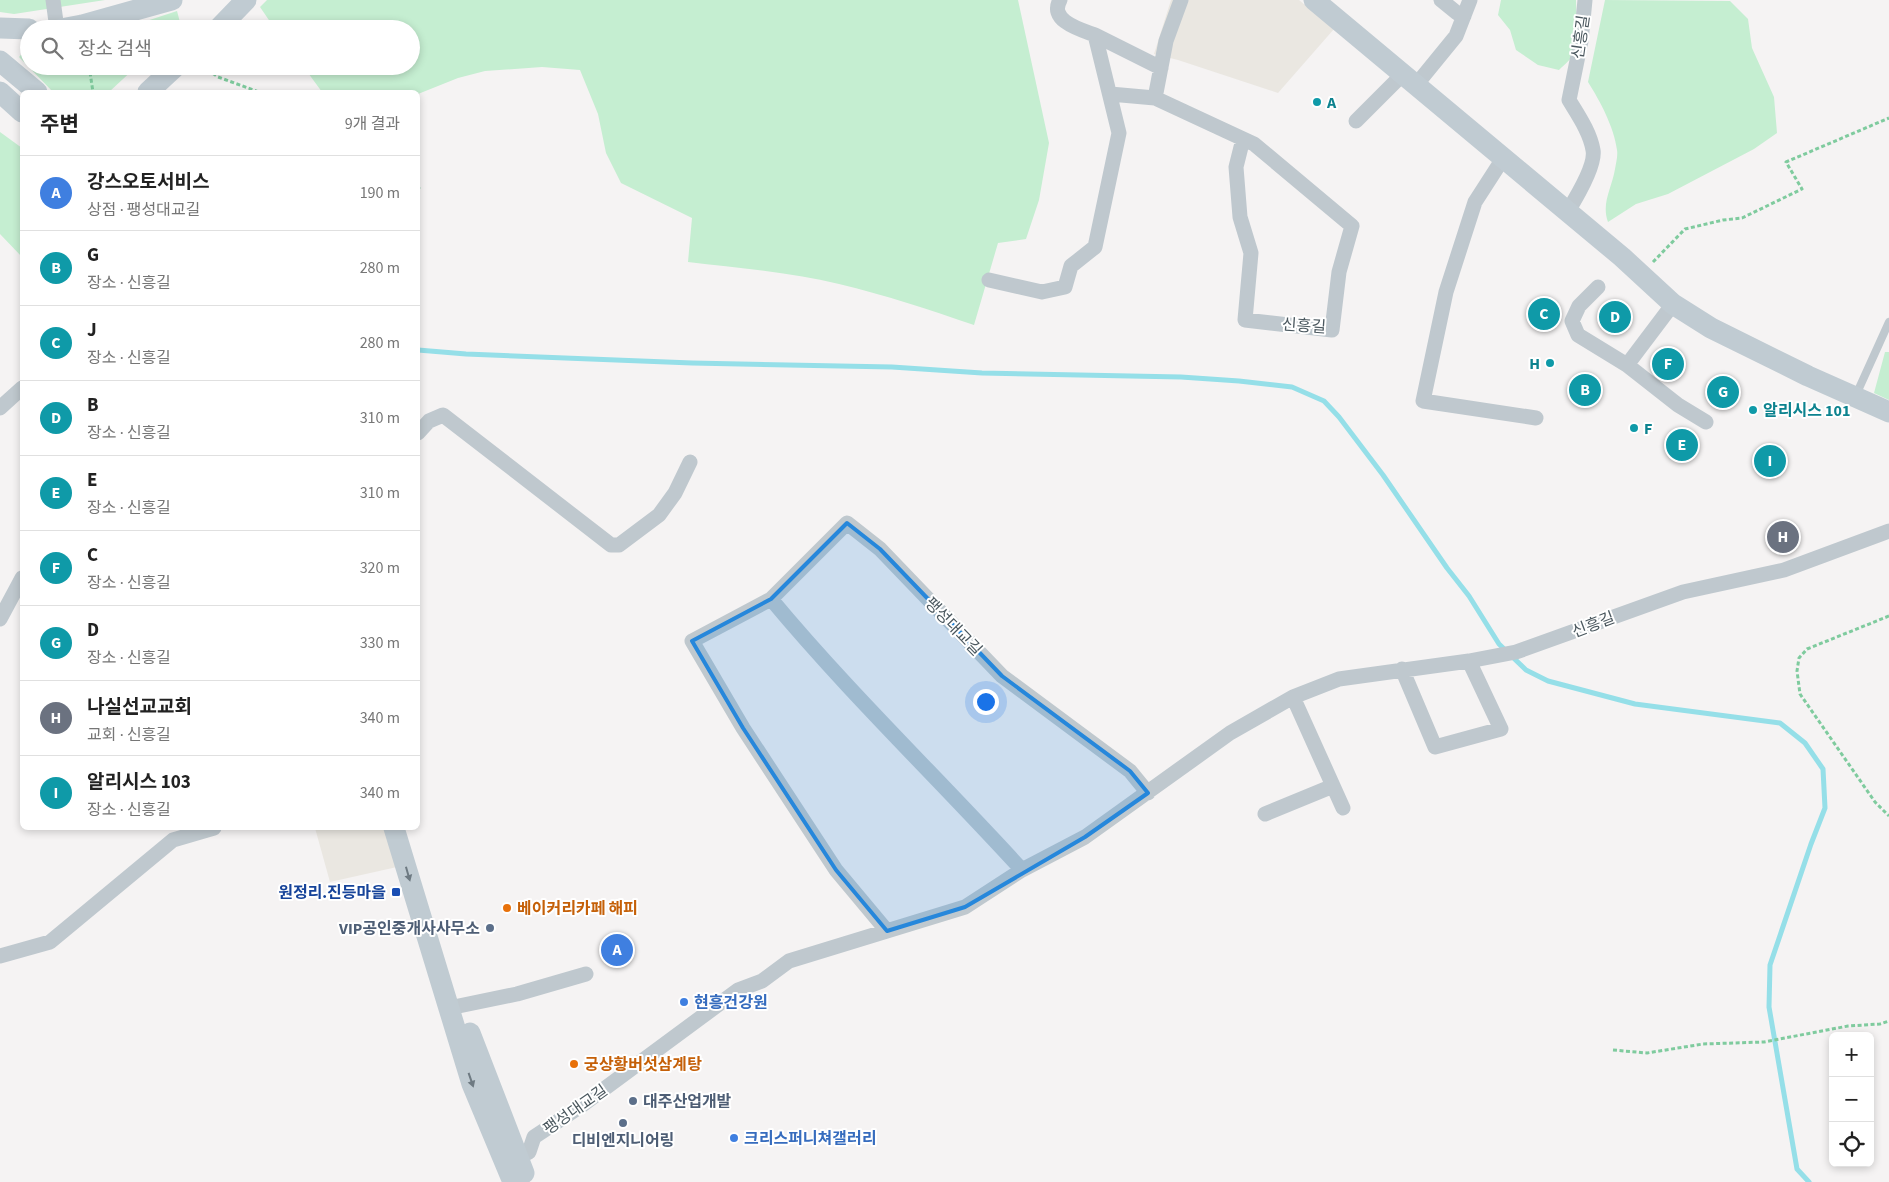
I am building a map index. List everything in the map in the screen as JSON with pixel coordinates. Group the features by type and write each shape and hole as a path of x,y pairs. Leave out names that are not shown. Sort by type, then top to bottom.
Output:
{"main road":[{"path":"100,20 172,0"},
{"path":"227,20 246,0"},
{"path":"1314,0 1568,211 1673,304 1710,328 1808,376 1889,412"},
{"path":"0,28 20,29"},
{"path":"0,60 35,90"},
{"path":"150,90 166,75"},
{"path":"0,92 20,110"},
{"path":"395,830 455,1007"},
{"path":"410,830 455,1007 472,1084 512,1168 528,1182"}],"street":[{"path":"52,0 55,20"},
{"path":"1060,0 1058,8 1061,18 1070,26 1095,35 1161,68"},
{"path":"1155,98 1166,41 1181,0"},
{"path":"1441,0 1456,13 1464,16"},
{"path":"1356,121 1409,80 1456,36 1470,0"},
{"name":"신흥길","path":"1568,211 1586,181 1594,151 1582,122 1568,100 1581,40 1585,0"},
{"path":"989,280 1042,292 1065,287 1072,266 1095,247 1119,133 1095,35"},
{"name":"신흥길","path":"1110,94 1155,98 1254,144 1352,226 1339,272 1332,330 1245,320 1251,253 1240,217 1236,166 1243,139"},
{"path":"1504,157 1474,202 1446,292 1423,401 1536,418"},
{"path":"1598,287 1579,306 1572,321 1578,335 1627,365 1678,405 1706,422"},
{"path":"1627,365 1673,304"},
{"path":"0,408 20,390"},
{"path":"420,431 429,421 443,415 611,546 619,544 659,514 675,493 690,462"},
{"name":"팽성대교길","path":"887,931 836,870 743,728 692,641 771,599 847,523 880,549 1002,676 1130,771 1148,793"},
{"name":"신흥길","path":"1293,697 1339,679 1469,661 1511,653 1683,592 1740,578 1784,570 1889,531"},
{"path":"0,619 20,582"},
{"path":"771,599 814,650 963,804 1022,870"},
{"path":"1402,669 1436,747 1501,729 1469,661"},
{"path":"1293,697 1343,808"},
{"name":"팽성대교길","path":"512,1168 529,1152 534,1137 581,1106 738,990 762,981 790,961 965,907 1022,870 1085,837 1230,733 1293,697"},
{"path":"1265,814 1333,786"},
{"path":"0,956 50,942 173,840 207,830"},
{"path":"455,1007 470,1002 517,994 586,974"}],"lane":[{"path":"1855,397 1889,322"}],"path":[{"path":"90,75 93,90"},
{"path":"215,75 254,90"},
{"path":"1641,274 1685,229 1723,220 1742,218 1802,189 1786,162 1889,118"},
{"path":"1889,616 1807,649 1799,658 1797,672 1800,694 1874,802 1889,816"},
{"path":"1613,1050 1647,1053 1703,1044 1764,1042 1848,1026 1880,1024 1889,1021"}],"highlighted area":[{"path":"847,523 880,549 1002,676 1130,771 1148,793 1085,837 965,907 887,931 836,870 743,728 692,641 771,599"}],"shaded area":[{"path":"1171,0 1299,0 1334,29 1278,93 1154,54"},
{"path":"316,830 387,830 397,867 330,882"}],"green space":[{"path":"0,0 105,0 14,14 0,12"},
{"path":"267,0 1018,0 1049,143 1039,200 1026,239 998,243 974,325 856,288 802,276 688,262 692,218 621,183 606,153 598,114 580,70 542,67 485,71 458,78 420,93 420,90 321,90 310,75 420,75 420,20 269,20 260,7"},
{"path":"1501,0 1576,0 1576,46 1568,62 1559,70 1538,65 1516,50 1510,30 1498,15"},
{"path":"1605,0 1730,1 1748,19 1752,48 1774,97 1777,133 1754,149 1668,194 1636,204 1608,222 1606,202 1615,169 1617,150 1610,123 1588,82"},
{"path":"177,11 179,20 150,20"},
{"path":"36,75 127,75 111,90 51,90"},
{"path":"0,132 20,147 20,255 0,234"},
{"path":"1885,352 1889,352 1889,400 1874,393"}],"waterway":[{"path":"420,350 466,354 692,363 892,367 982,373 1181,377 1292,387 1324,401 1339,417 1383,475 1447,568 1469,596 1499,644 1526,670 1548,681 1635,704 1780,723 1805,743 1823,769 1825,808 1770,965 1769,1007 1797,1169 1809,1182"}],"place":[{"name":"A","path":"1317,102"},
{"name":"J","path":"1544,314"},
{"name":"B","path":"1615,317"},
{"name":"H","path":"1550,363"},
{"name":"C","path":"1668,364"},
{"name":"G","path":"1585,390"},
{"name":"D","path":"1723,392"},
{"name":"알리시스 101","path":"1753,410"},
{"name":"F","path":"1634,428"},
{"name":"E","path":"1682,445"},
{"name":"알리시스 103","path":"1770,461"},
{"name":"나실선교교회","path":"1783,537"},
{"name":"원정리.진등마을","path":"396,892"},
{"name":"베이커리카페 해피","path":"507,908"},
{"name":"VIP공인중개사사무소","path":"490,928"},
{"name":"강스오토서비스","path":"617,950"},
{"name":"현흥건강원","path":"684,1002"},
{"name":"궁상황버섯삼계탕","path":"574,1064"},
{"name":"대주산업개발","path":"633,1101"},
{"name":"디비엔지니어링","path":"623,1123"},
{"name":"크리스퍼니쳐갤러리","path":"734,1138"}]}
